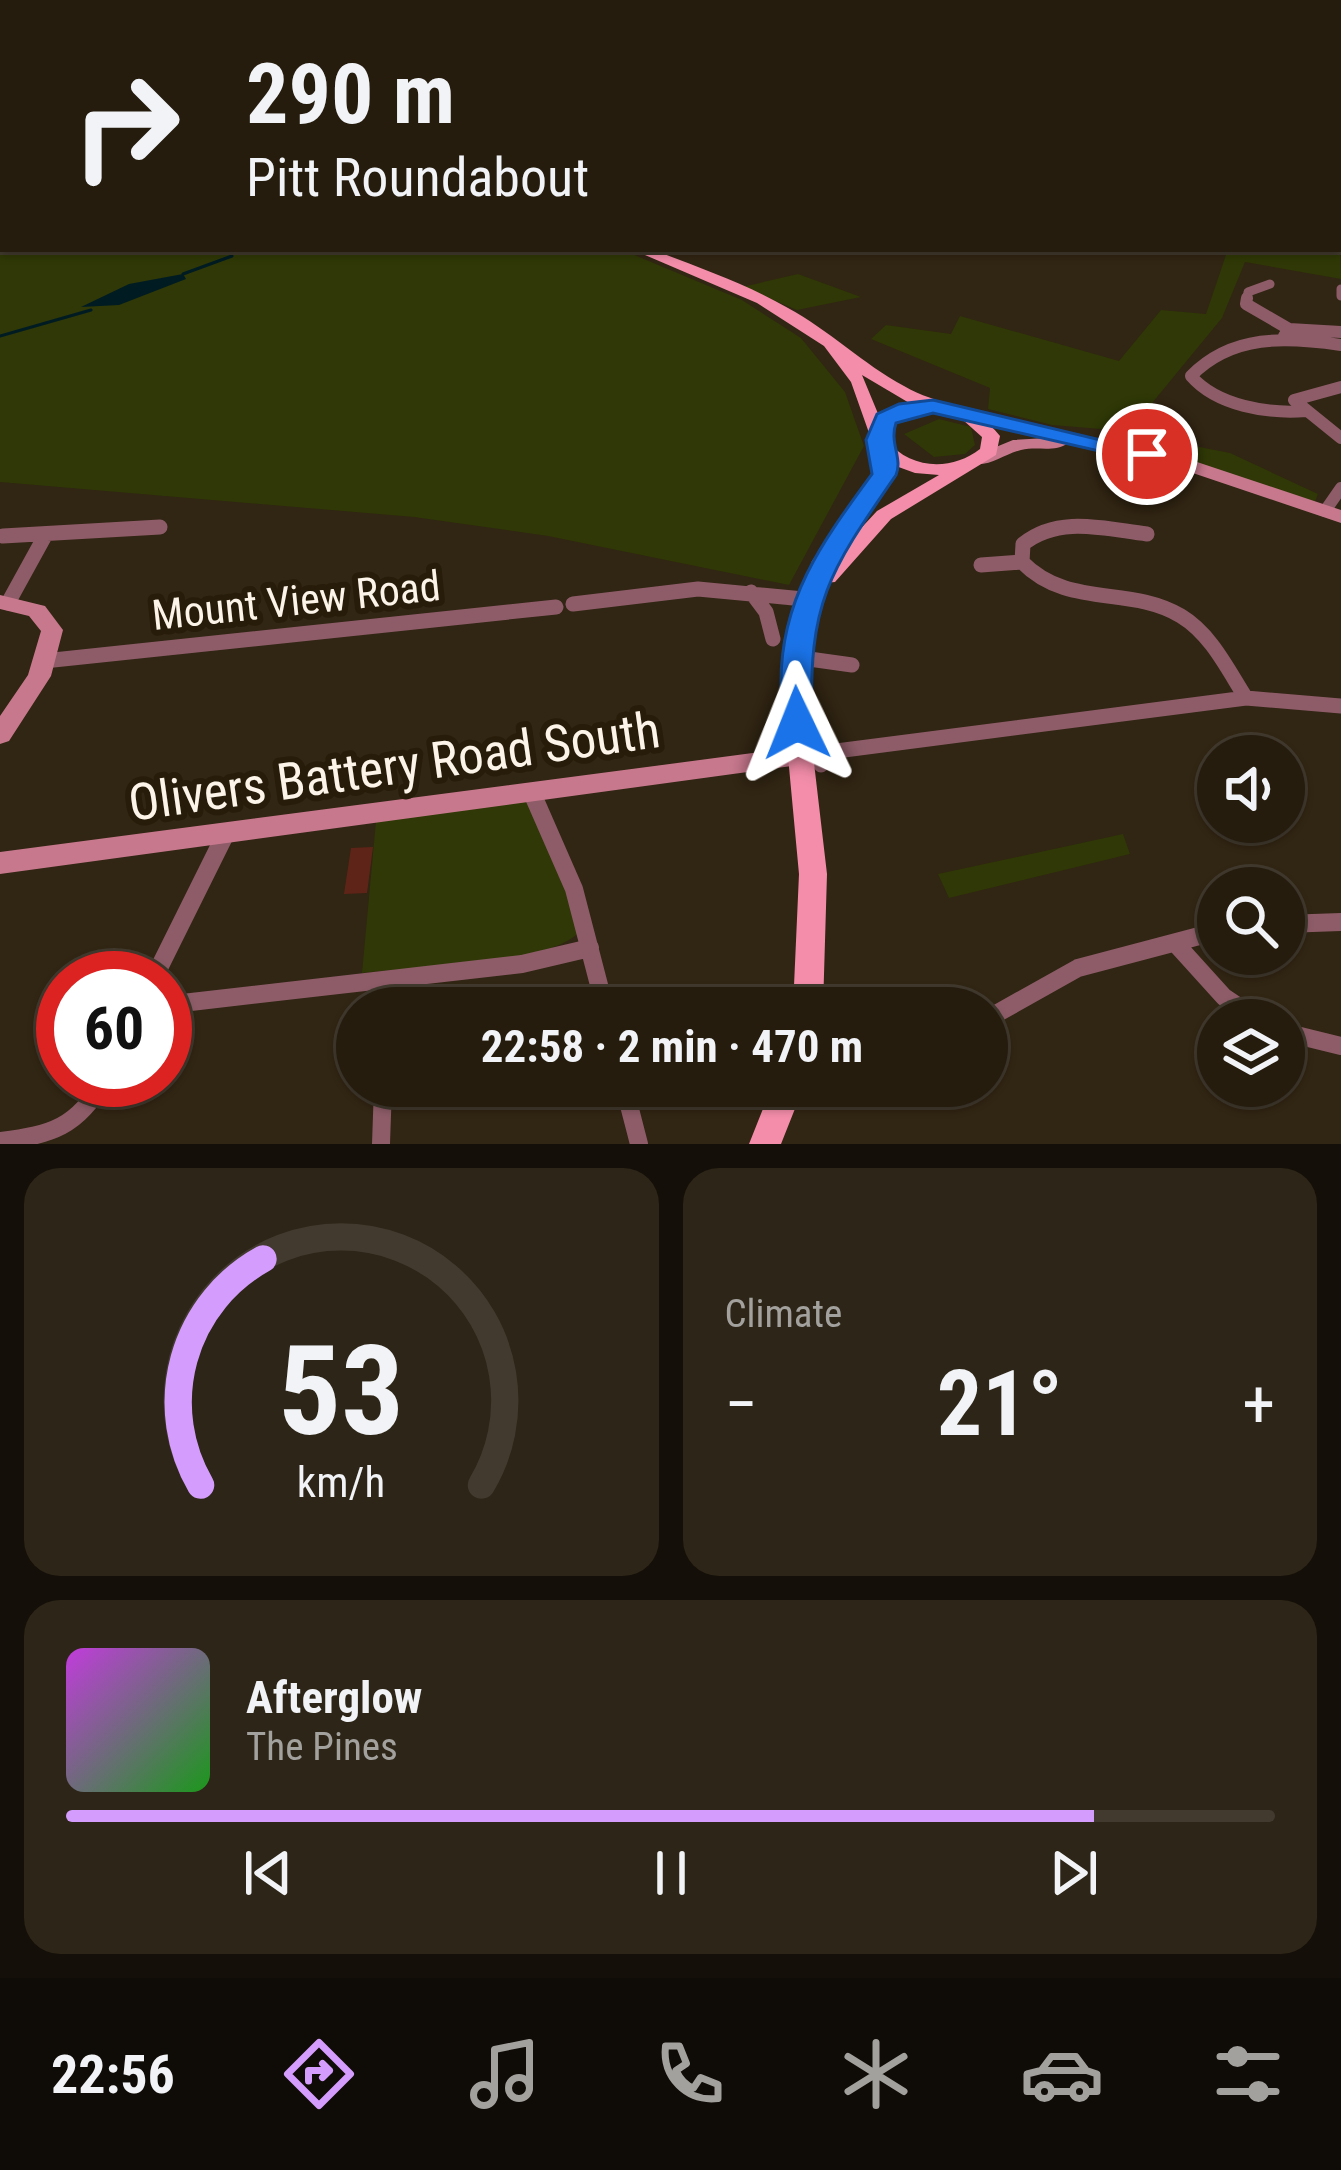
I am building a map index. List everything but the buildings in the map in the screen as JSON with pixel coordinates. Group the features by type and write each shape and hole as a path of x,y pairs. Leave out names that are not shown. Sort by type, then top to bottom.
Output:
{"main road":[{"path":"645,252 772,306 895,392 963,413 991,436 989,451 976,463 884,515 853,544 826,581 798,658"},
{"path":"809,987 813,874 810,760 795,685 805,603 822,561 884,475 880,444 859,382 832,346"},
{"path":"880,444 886,419 897,412 933,406"},
{"path":"880,444 896,460 927,469 976,463"},
{"path":"765,1144 780,1107"}],"street":[{"path":"1270,284 1248,292 1246,304 1286,333 1341,345"},
{"path":"1306,411 1266,410 1204,389 1192,379 1197,368 1225,349 1286,333 1341,332"},
{"path":"1341,387 1295,399 1341,438"},
{"path":"963,413 1073,435 1333,514 1341,488"},
{"path":"976,463 1020,444 1048,442 1212,475"},
{"path":"3,536 160,527"},
{"path":"1022,562 1027,539 1042,530 1147,534"},
{"path":"0,735 30,693 52,644 49,622 37,610 4,602 46,534"},
{"path":"981,565 1022,562 1062,592 1151,604 1186,619 1246,698"},
{"path":"805,603 813,601 826,581"},
{"name":"Mount View Road","path":"44,662 698,589 751,592 805,603"},
{"path":"751,592 766,612 773,639"},
{"path":"798,658 852,664"},
{"path":"810,760 820,753 1246,698 1341,706"},
{"name":"Olivers Battery Road South","path":"0,863 810,760"},
{"path":"532,793 541,821 558,844 600,987"},
{"path":"167,951 225,835"},
{"path":"1305,923 1341,922"},
{"path":"1008,1007 1078,968 1146,946 1197,938"},
{"path":"1176,944 1227,999"},
{"path":"192,1002 522,964 590,948"},
{"path":"386,981 386,987"},
{"path":"1305,1038 1341,1046"},
{"path":"0,1141 72,1128 91,1107"},
{"path":"381,1144 382,1107"},
{"path":"629,1107 639,1144"}],"green space":[{"path":"0,252 627,252 742,300 801,338 845,392 864,446 789,585 548,536 414,517 0,482"},
{"path":"1227,252 1340,252 1341,279 1245,262 1222,318 1134,425 1179,443 1230,453 1318,494 1314,504 1101,429 1052,425 988,409 990,388 871,339 886,325 951,334 960,316 1119,361 1161,310 1206,314"},
{"path":"798,274 861,297 797,310 742,287"},
{"path":"939,419 971,427 975,445 965,454 934,457 904,434"},
{"path":"525,800 549,837 580,931 565,942 511,958 362,973 376,821"},
{"path":"1123,834 1130,854 949,898 938,874"}],"water":[{"path":"183,274 186,279 119,305 81,307 129,284"}],"waterway":[{"path":"183,274 232,256"},
{"path":"0,336 91,310"}],"route":[{"path":"797,723 795,654 805,603 822,561 884,475 887,467 878,440 886,419 907,409 933,406 1147,454"}]}
